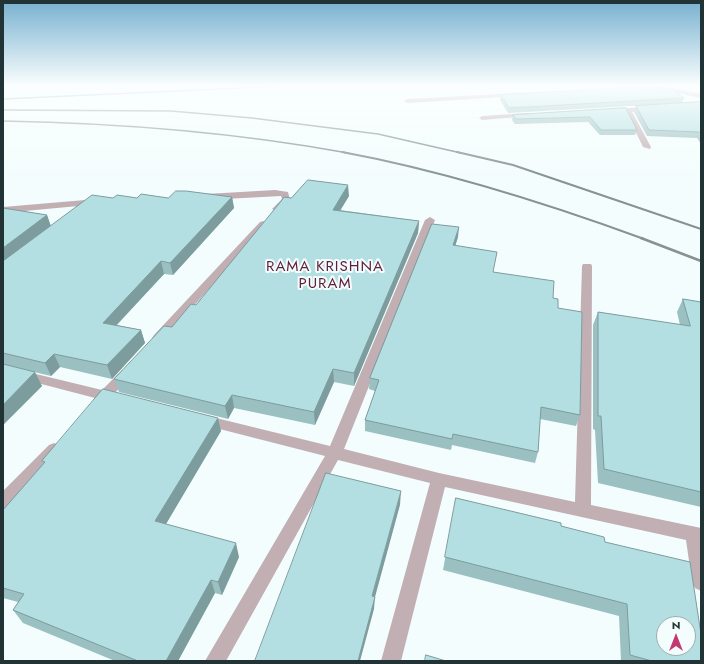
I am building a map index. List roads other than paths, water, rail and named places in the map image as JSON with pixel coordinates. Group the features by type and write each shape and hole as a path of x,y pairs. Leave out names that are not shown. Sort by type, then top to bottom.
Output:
{"street":[{"path":"482,118 519,116"},
{"path":"631,116 647,147"},
{"path":"153,344 286,200 285,194 275,193 195,197"},
{"path":"3,210 91,202 107,202"},
{"path":"79,212 91,202"},
{"path":"215,661 335,452 430,220"},
{"path":"583,510 587,266"},
{"path":"89,412 132,367"},
{"path":"3,370 128,401"},
{"path":"190,416 439,479 698,535 701,582"},
{"path":"3,502 62,440"},
{"path":"391,661 439,479"}],"railway":[{"path":"229,116 378,134 461,153"},
{"path":"3,121 133,126 262,139 343,152"},
{"path":"343,152 348,153"},
{"path":"343,152 457,178 570,213 644,239"},
{"path":"457,152 513,165 701,229"},
{"path":"641,238 701,261"}],"district":[{"name":"RAMA KRISHNA PURAM","path":"325,276"}]}
